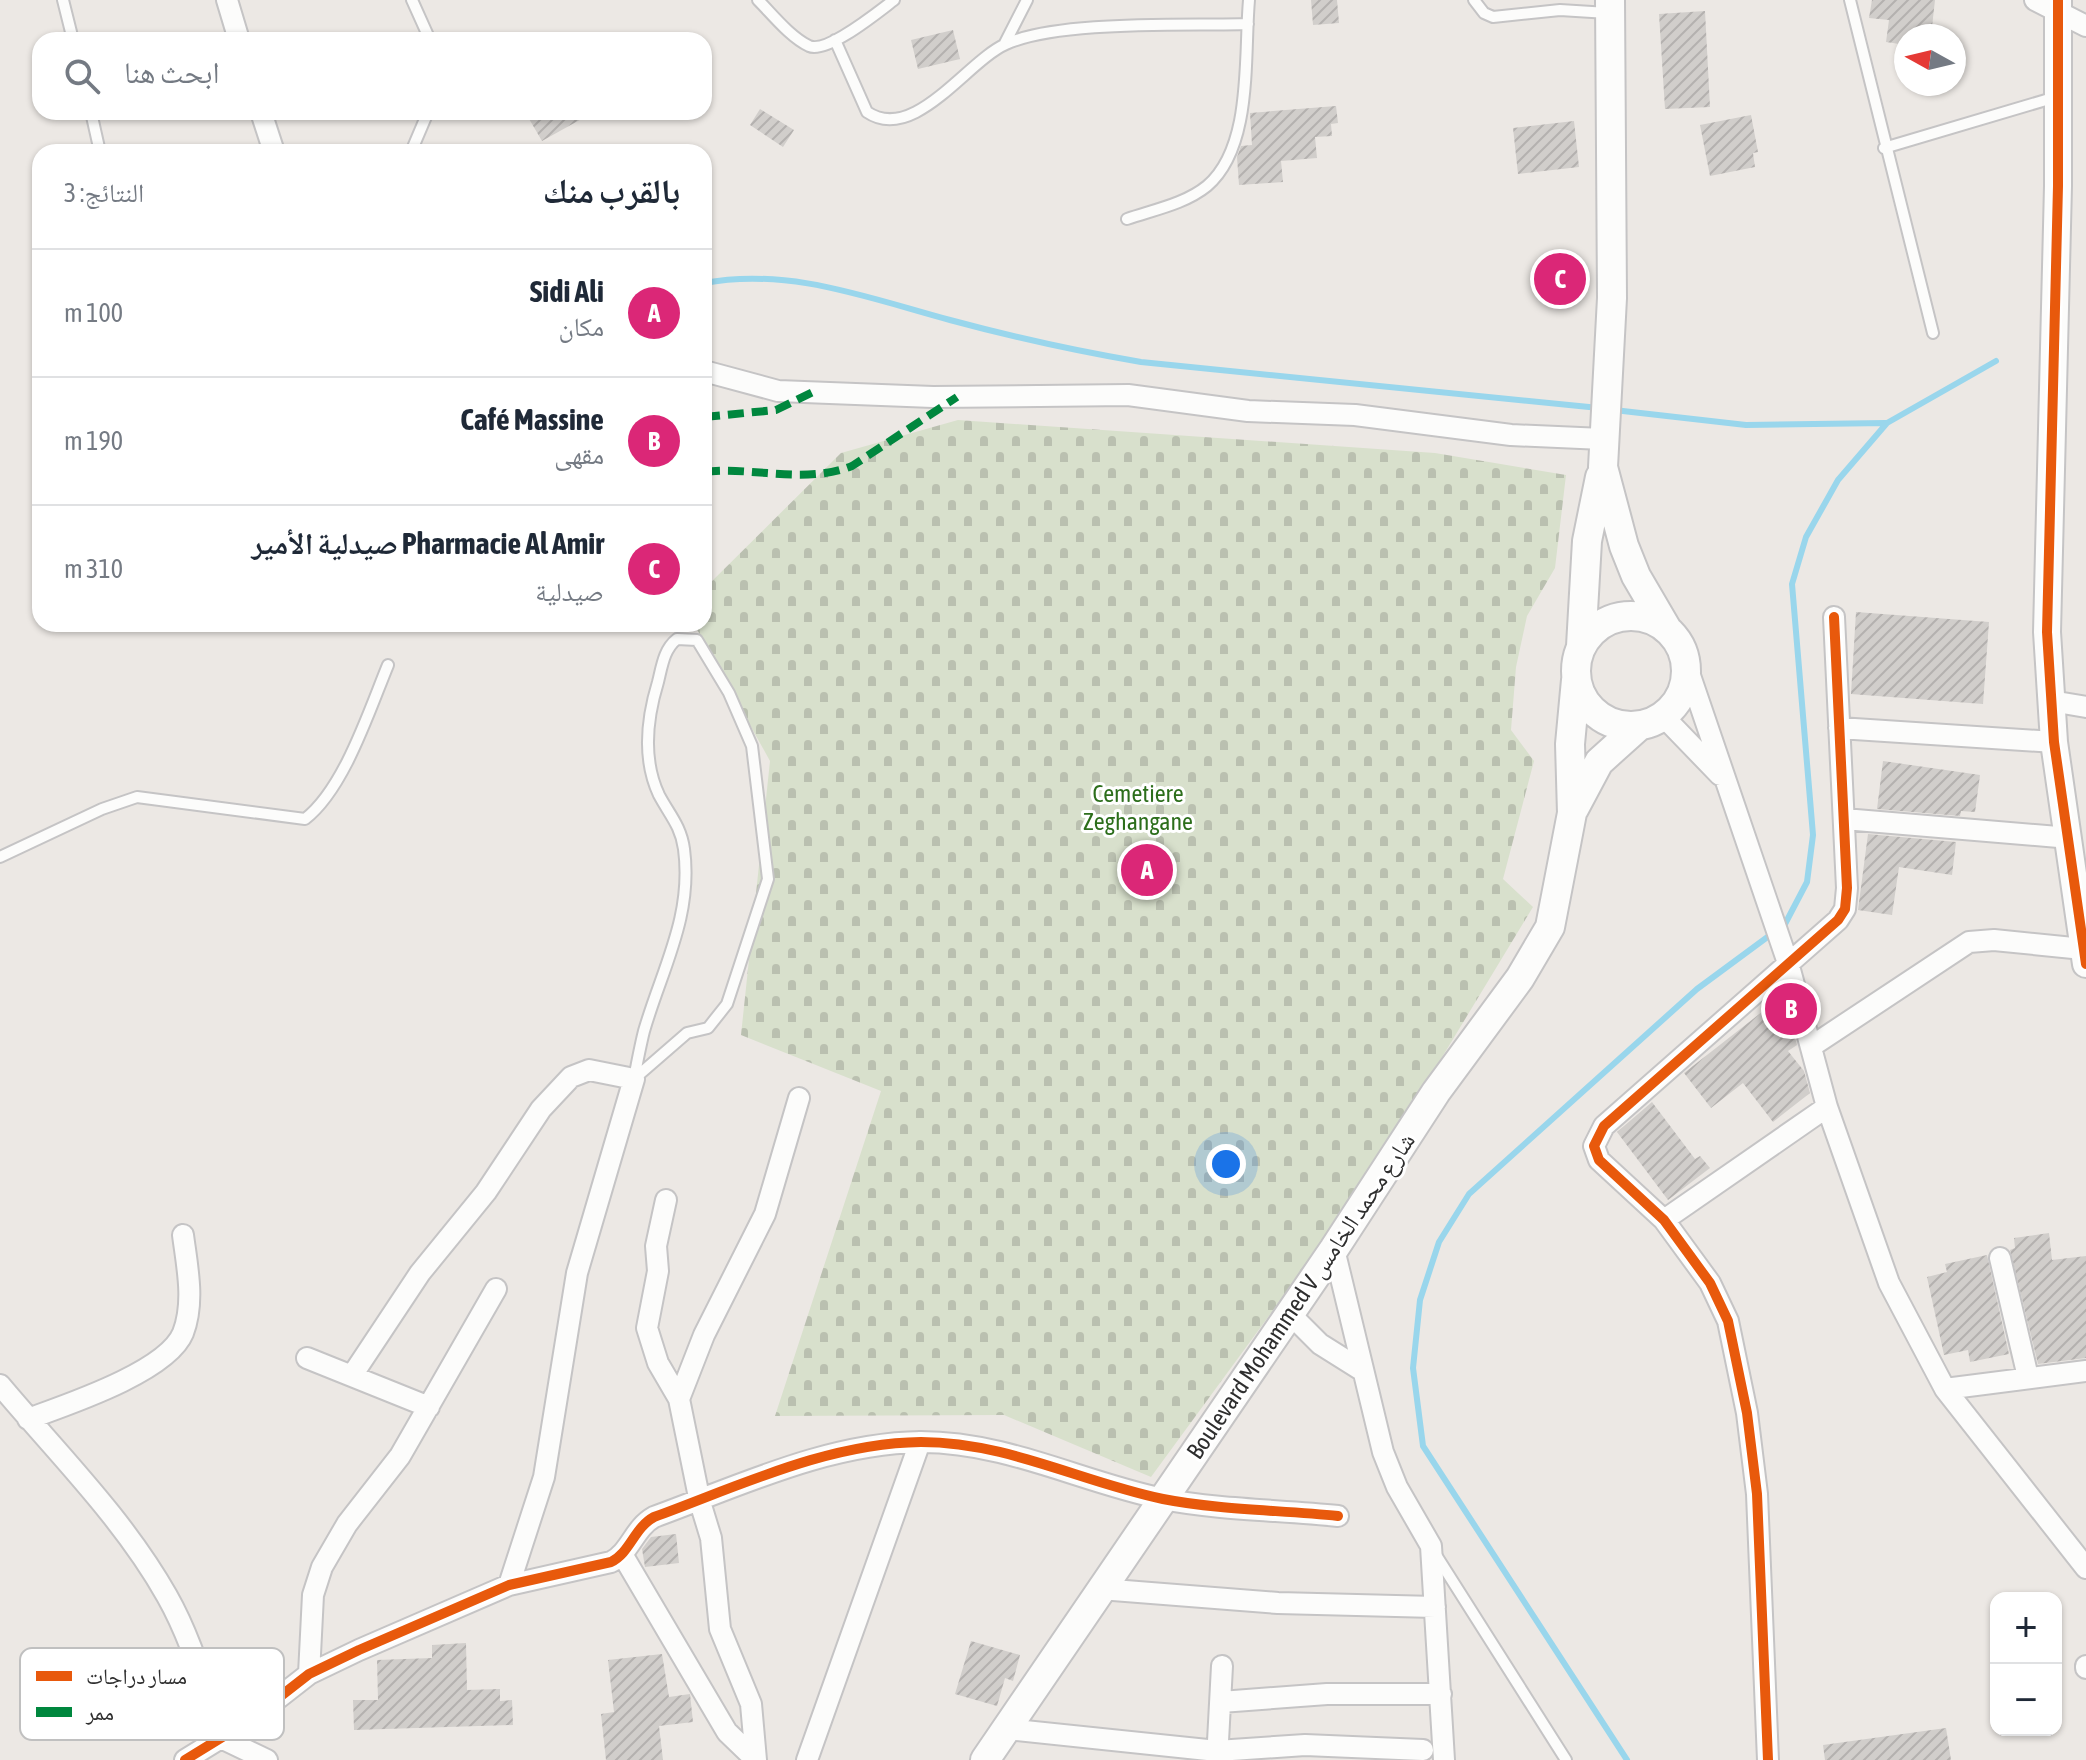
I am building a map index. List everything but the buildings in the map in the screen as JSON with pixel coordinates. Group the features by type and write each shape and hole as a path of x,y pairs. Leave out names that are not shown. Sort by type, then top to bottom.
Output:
{"main road":[{"path":"1603,467 1624,546 1636,576 1683,655 1683,688 1651,721 1625,726 1598,716 1588,706 1576,680 1587,541 1603,467 1612,298 1610,6"},
{"path":"1581,646 1604,622 1620,616 1637,616 1667,629"},
{"name":"Boulevard Mohammed V شارع محمد الخامس","path":"985,1760 1334,1249 1436,1092 1520,978 1550,927 1572,813 1570,744 1576,680"},
{"name":"Boulevard Mohammed V شارع محمد الخامس","path":"1572,813 1599,762 1651,721"}],"street":[{"path":"227,0 237,32"},
{"path":"2050,4 2086,26"},
{"path":"1812,1046 1969,942 1994,940 2085,957 2054,742 2046,569 2058,96 2050,4"},
{"path":"264,120 271,144"},
{"path":"712,373 778,391 933,397 1128,395 1248,411 1355,415 1511,435 1604,426"},
{"path":"1768,1760 1757,1494 1735,1347 1720,1301 1664,1220 1599,1160 1594,1150 1595,1141 1604,1126 1838,920 1845,909 1847,888 1834,617"},
{"path":"1683,655 1768,901 1827,1107 1889,1283 1945,1389 2086,1568"},
{"path":"2051,701 2086,707"},
{"path":"1651,721 1699,749 1730,788"},
{"path":"1839,728 2054,742"},
{"path":"1844,819 2070,838"},
{"path":"353,1374 420,1273 486,1192 541,1109 571,1077 589,1070 634,1079 577,1273 544,1477 509,1585"},
{"path":"679,1399 704,1335 765,1214 799,1098"},
{"path":"1664,1220 1827,1107"},
{"path":"666,1200 656,1246 658,1271 647,1328 658,1363 679,1399 715,1564 720,1629 751,1704 756,1760"},
{"path":"28,1419 93,1396 175,1345 186,1324 189,1289 183,1235"},
{"path":"1334,1249 1389,1469 1431,1546 1444,1760"},
{"path":"2000,1258 2028,1377"},
{"path":"309,1674 313,1595 322,1567 347,1524 400,1456 496,1289"},
{"path":"1290,1314 1320,1344 1363,1371"},
{"path":"307,1358 429,1407"},
{"path":"1945,1389 2086,1371"},
{"path":"0,1385 123,1531 168,1597 188,1648"},
{"path":"807,1760 920,1442"},
{"path":"284,1693 309,1674 509,1585 611,1562 622,1554 631,1537 647,1521 801,1463 854,1451 920,1442 1018,1455 1165,1499 1338,1516"},
{"path":"622,1554 727,1732 756,1760"},
{"path":"1100,1589 1278,1603 1435,1607"},
{"path":"1217,1756 1222,1666"},
{"path":"1221,1702 1327,1694 1442,1703"},
{"path":"1006,1729 1217,1756 1305,1745 1420,1755 1442,1703"},
{"path":"196,1756 221,1740"},
{"path":"225,1740 267,1760"}],"lane":[{"path":"63,0 71,32"},
{"path":"412,0 426,32"},
{"path":"758,0 808,45 818,48 894,0"},
{"path":"1004,45 1027,0"},
{"path":"1127,219 1199,191 1226,165 1240,122 1249,0"},
{"path":"1474,0 1484,13 1493,17 1610,6"},
{"path":"1850,0 1884,148 1933,333"},
{"path":"835,40 867,112 883,119 916,114 1004,45 1032,36 1093,28 1248,24"},
{"path":"1884,148 2058,96"},
{"path":"93,120 98,144"},
{"path":"414,144 425,120"},
{"path":"677,639 697,640 729,693 752,746 768,879 727,1004 708,1028 687,1033 634,1079 644,1033 674,950 686,903 686,872 680,827 659,794 649,766 647,746 653,699 668,646 677,639"},
{"path":"0,857 102,809 137,797 305,819 320,807 388,665"},
{"path":"1431,1546 1566,1760"}],"green space":[{"name":"Cemetiere Zeghangane","path":"958,420 1435,453 1566,475 1555,568 1527,616 1516,667 1511,730 1534,761 1503,879 1533,907 1364,1186 1151,1477 1004,1415 775,1416 881,1091 741,1035 770,761 698,632 712,632 712,581 841,453"}],"waterway":[{"path":"712,282 767,279 828,287 1021,338 1141,362 1599,408"},
{"path":"1627,1760 1423,1446 1413,1368 1420,1300 1439,1242 1469,1194 1697,989 1785,924 1807,882 1813,835 1792,584 1806,537 1838,480 1887,423 1996,361"},
{"path":"1614,410 1746,425 1886,423"}],"marked path":[{"path":"712,416 776,410 813,392"},
{"path":"712,472 797,475 852,466 957,397"}],"cycle path":[{"path":"2058,0 2058,186 2047,632 2054,742 2086,964"},
{"path":"1768,1760 1757,1494 1747,1413 1728,1321 1710,1283 1664,1220 1599,1160 1594,1146 1604,1126 1838,920 1845,909 1847,888 1834,617"},
{"path":"284,1693 309,1674 509,1585 611,1562 623,1553 642,1527 654,1517 784,1468 886,1444 921,1442 984,1449 1133,1492 1184,1503 1338,1516"},
{"path":"185,1760 218,1740"}],"place":[{"name":"Pharmacie Al Amir صيدلية الأمير","path":"1560,279"},
{"name":"Sidi Ali","path":"1147,870"},
{"name":"Café Massine","path":"1791,1009"}]}
